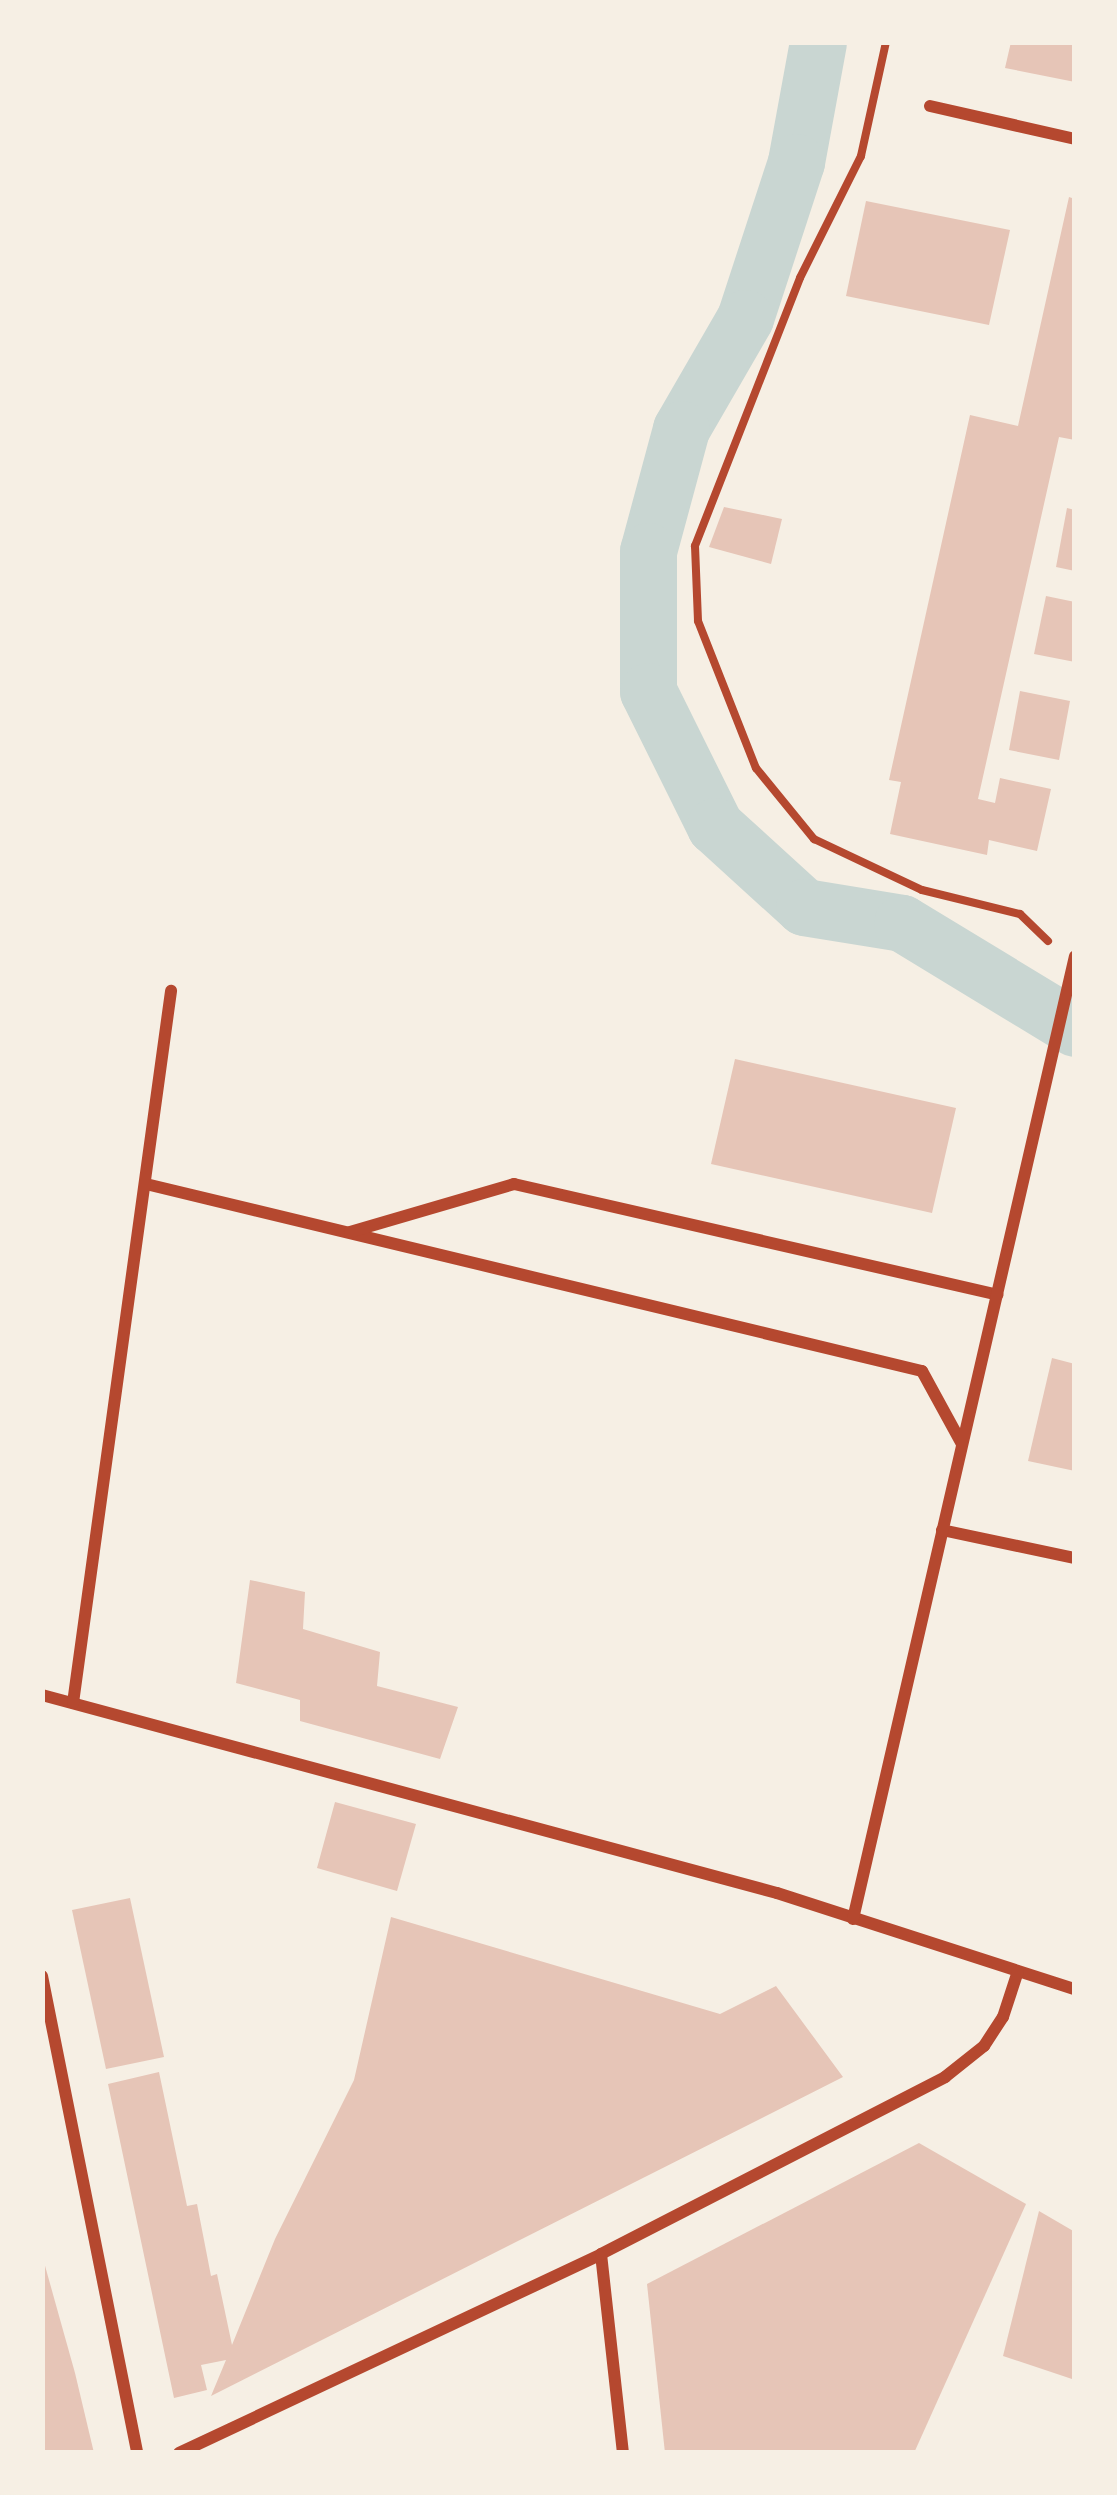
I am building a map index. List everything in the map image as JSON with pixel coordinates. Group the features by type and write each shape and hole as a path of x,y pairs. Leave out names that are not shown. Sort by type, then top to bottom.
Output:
{"street":[{"path":"930,106 1075,140"},
{"path":"854,1919 1050,1067 1070,958"},
{"path":"74,1703 171,991"},
{"path":"146,1184 922,1371 962,1444"},
{"path":"349,1232 514,1184 998,1295"},
{"path":"942,1530 1075,1558"},
{"path":"42,1695 854,1919 1075,1989"},
{"path":"179,2453 601,2254 944,2078 984,2046 1003,2017 1018,1971"},
{"path":"42,1976 137,2453"},
{"path":"601,2254 623,2453"}],"path":[{"path":"886,42 861,156 800,278 694,545 698,621 756,768 814,839 922,890 1020,914 1070,958"}],"building":[{"path":"1011,42 1075,42 1075,82 1005,68"},
{"path":"1069,197 1075,199 1075,440 1059,437 978,799 995,803 1000,778 1051,789 1037,851 989,840 987,855 890,834 901,782 889,780 970,415 1018,426"},
{"path":"866,201 1010,230 989,325 846,296"},
{"path":"724,507 782,519 771,564 709,547"},
{"path":"1067,508 1075,510 1075,571 1056,567"},
{"path":"1046,596 1075,602 1075,662 1034,654"},
{"path":"1020,691 1070,701 1059,760 1009,750"},
{"path":"735,1059 956,1108 932,1213 711,1164"},
{"path":"1052,1358 1075,1364 1075,1471 1028,1461"},
{"path":"250,1580 305,1592 303,1629 380,1652 377,1686 458,1707 440,1759 300,1721 300,1700 236,1683"},
{"path":"335,1802 416,1824 397,1891 317,1868"},
{"path":"130,1898 164,2057 106,2069 72,1910"},
{"path":"391,1917 720,2014 776,1986 843,2077 211,2396 226,2360 201,2365 207,2390 174,2398 108,2084 159,2072 187,2206 197,2204 211,2276 217,2274 232,2345 275,2239 354,2080"},
{"path":"919,2143 1026,2204 914,2453 665,2453 647,2284"},
{"path":"1039,2211 1075,2232 1075,2380 1003,2356"},
{"path":"42,2255 75,2373 94,2453 42,2453"}],"waterway":[{"path":"818,42 796,162 745,318 681,429 648,551 648,691 715,826 804,907 902,923 1075,1028"}]}
